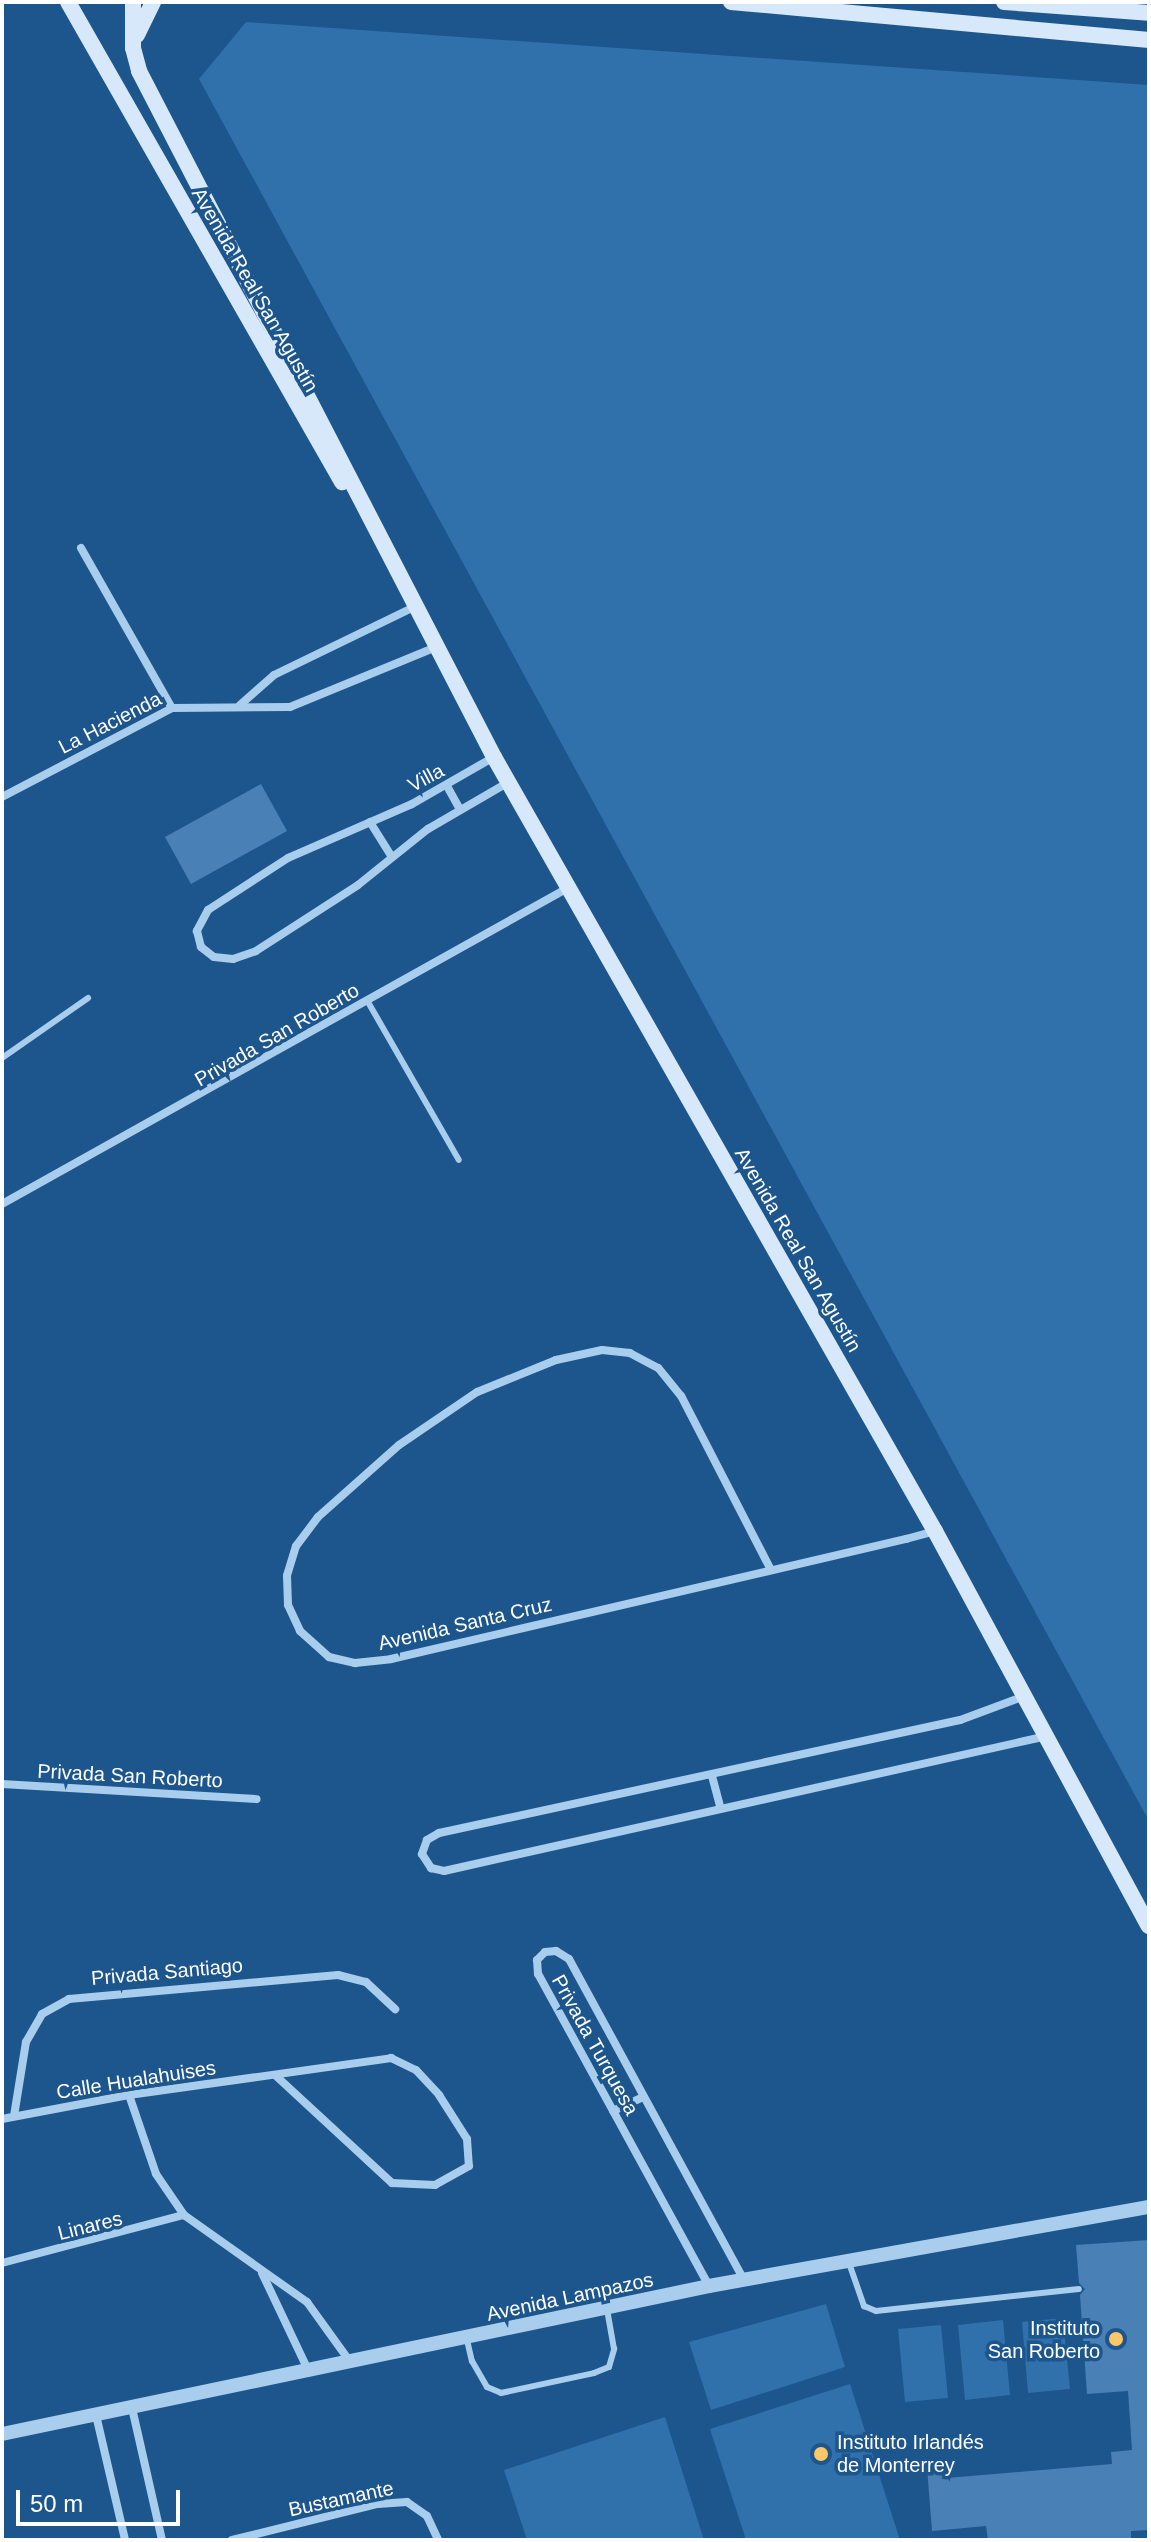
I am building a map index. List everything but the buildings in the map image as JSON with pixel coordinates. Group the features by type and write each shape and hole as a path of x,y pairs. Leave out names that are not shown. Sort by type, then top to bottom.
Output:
{"main road":[{"name":"Avenida Real San Agustín","path":"68,2 413,601"},
{"name":"Avenida Real San Agustín","path":"133,2 133,48 165,124 507,783 935,1531 1149,1926"},
{"path":"133,48 153,2"},
{"path":"731,2 1149,40"},
{"path":"1004,2 1149,13"}],"street":[{"path":"81,548 172,708"},
{"path":"240,705 274,675 413,601"},
{"name":"La Hacienda","path":"2,797 172,708 240,705 290,707 313,701 436,647"},
{"name":"Villa","path":"391,856 358,885 256,951 233,959 214,957 201,947 197,931 208,910 288,858 447,786 494,757"},
{"path":"370,822 391,856 460,809 507,783"},
{"path":"447,786 460,809"},
{"name":"Privada San Roberto","path":"2,1204 566,889"},
{"name":"Avenida Santa Cruz","path":"771,1570 681,1396 658,1368 630,1353 602,1350 556,1360 477,1392 399,1445 318,1517 296,1546 287,1576 288,1605 300,1631 329,1657 355,1663 391,1659 771,1570 935,1531"},
{"path":"1025,1696 960,1720 439,1833 427,1840 422,1854 431,1868 444,1871 720,1806 1047,1736"},
{"path":"712,1776 720,1806"},
{"name":"Privada San Roberto","path":"2,1784 257,1799"},
{"name":"Privada Turquesa","path":"709,2286 538,1974 537,1960 545,1952 556,1951 569,1959 744,2280"},
{"name":"Privada Santiago","path":"14,2116 26,2042 42,2014 69,1999 338,1975 366,1982 395,2009"},
{"name":"Calle Hualahuises","path":"2,2119 129,2095 372,2058 405,2062 439,2095 460,2126 470,2153 469,2166 435,2185 392,2183 275,2075"},
{"path":"129,2095 156,2174 184,2215 307,2302 351,2363"},
{"path":"613,2111 643,2097"},
{"name":"Avenida Lampazos","path":"2,2434 467,2340 709,2286 1149,2207"},
{"name":"Linares","path":"2,2263 184,2215"},
{"path":"261,2272 309,2372"},
{"path":"132,2408 162,2540"},
{"path":"96,2415 125,2540"},
{"name":"Bustamante","path":"232,2540 378,2504 407,2502 427,2516 438,2540"}],"lane":[{"path":"2,1058 88,998"},
{"path":"368,1002 459,1160"},
{"path":"849,2263 864,2306 876,2311 1079,2289"},
{"path":"467,2340 472,2361 487,2387 501,2393 594,2373 609,2367 614,2349 607,2309"}],"shaded area":[{"path":"246,22 1149,85 1149,1821 199,79"},
{"path":"826,2304 845,2367 711,2410 689,2342"},
{"path":"1063,2318 1070,2389 1028,2393 1022,2322"},
{"path":"1003,2320 1010,2395 965,2400 958,2325"},
{"path":"941,2325 948,2398 905,2402 898,2329"},
{"path":"850,2384 900,2540 746,2540 710,2429"},
{"path":"665,2417 704,2540 527,2540 504,2470"}],"place":[{"name":"Instituto San Roberto","path":"1116,2339"},
{"name":"Instituto Irlandés de Monterrey","path":"821,2454"}]}
